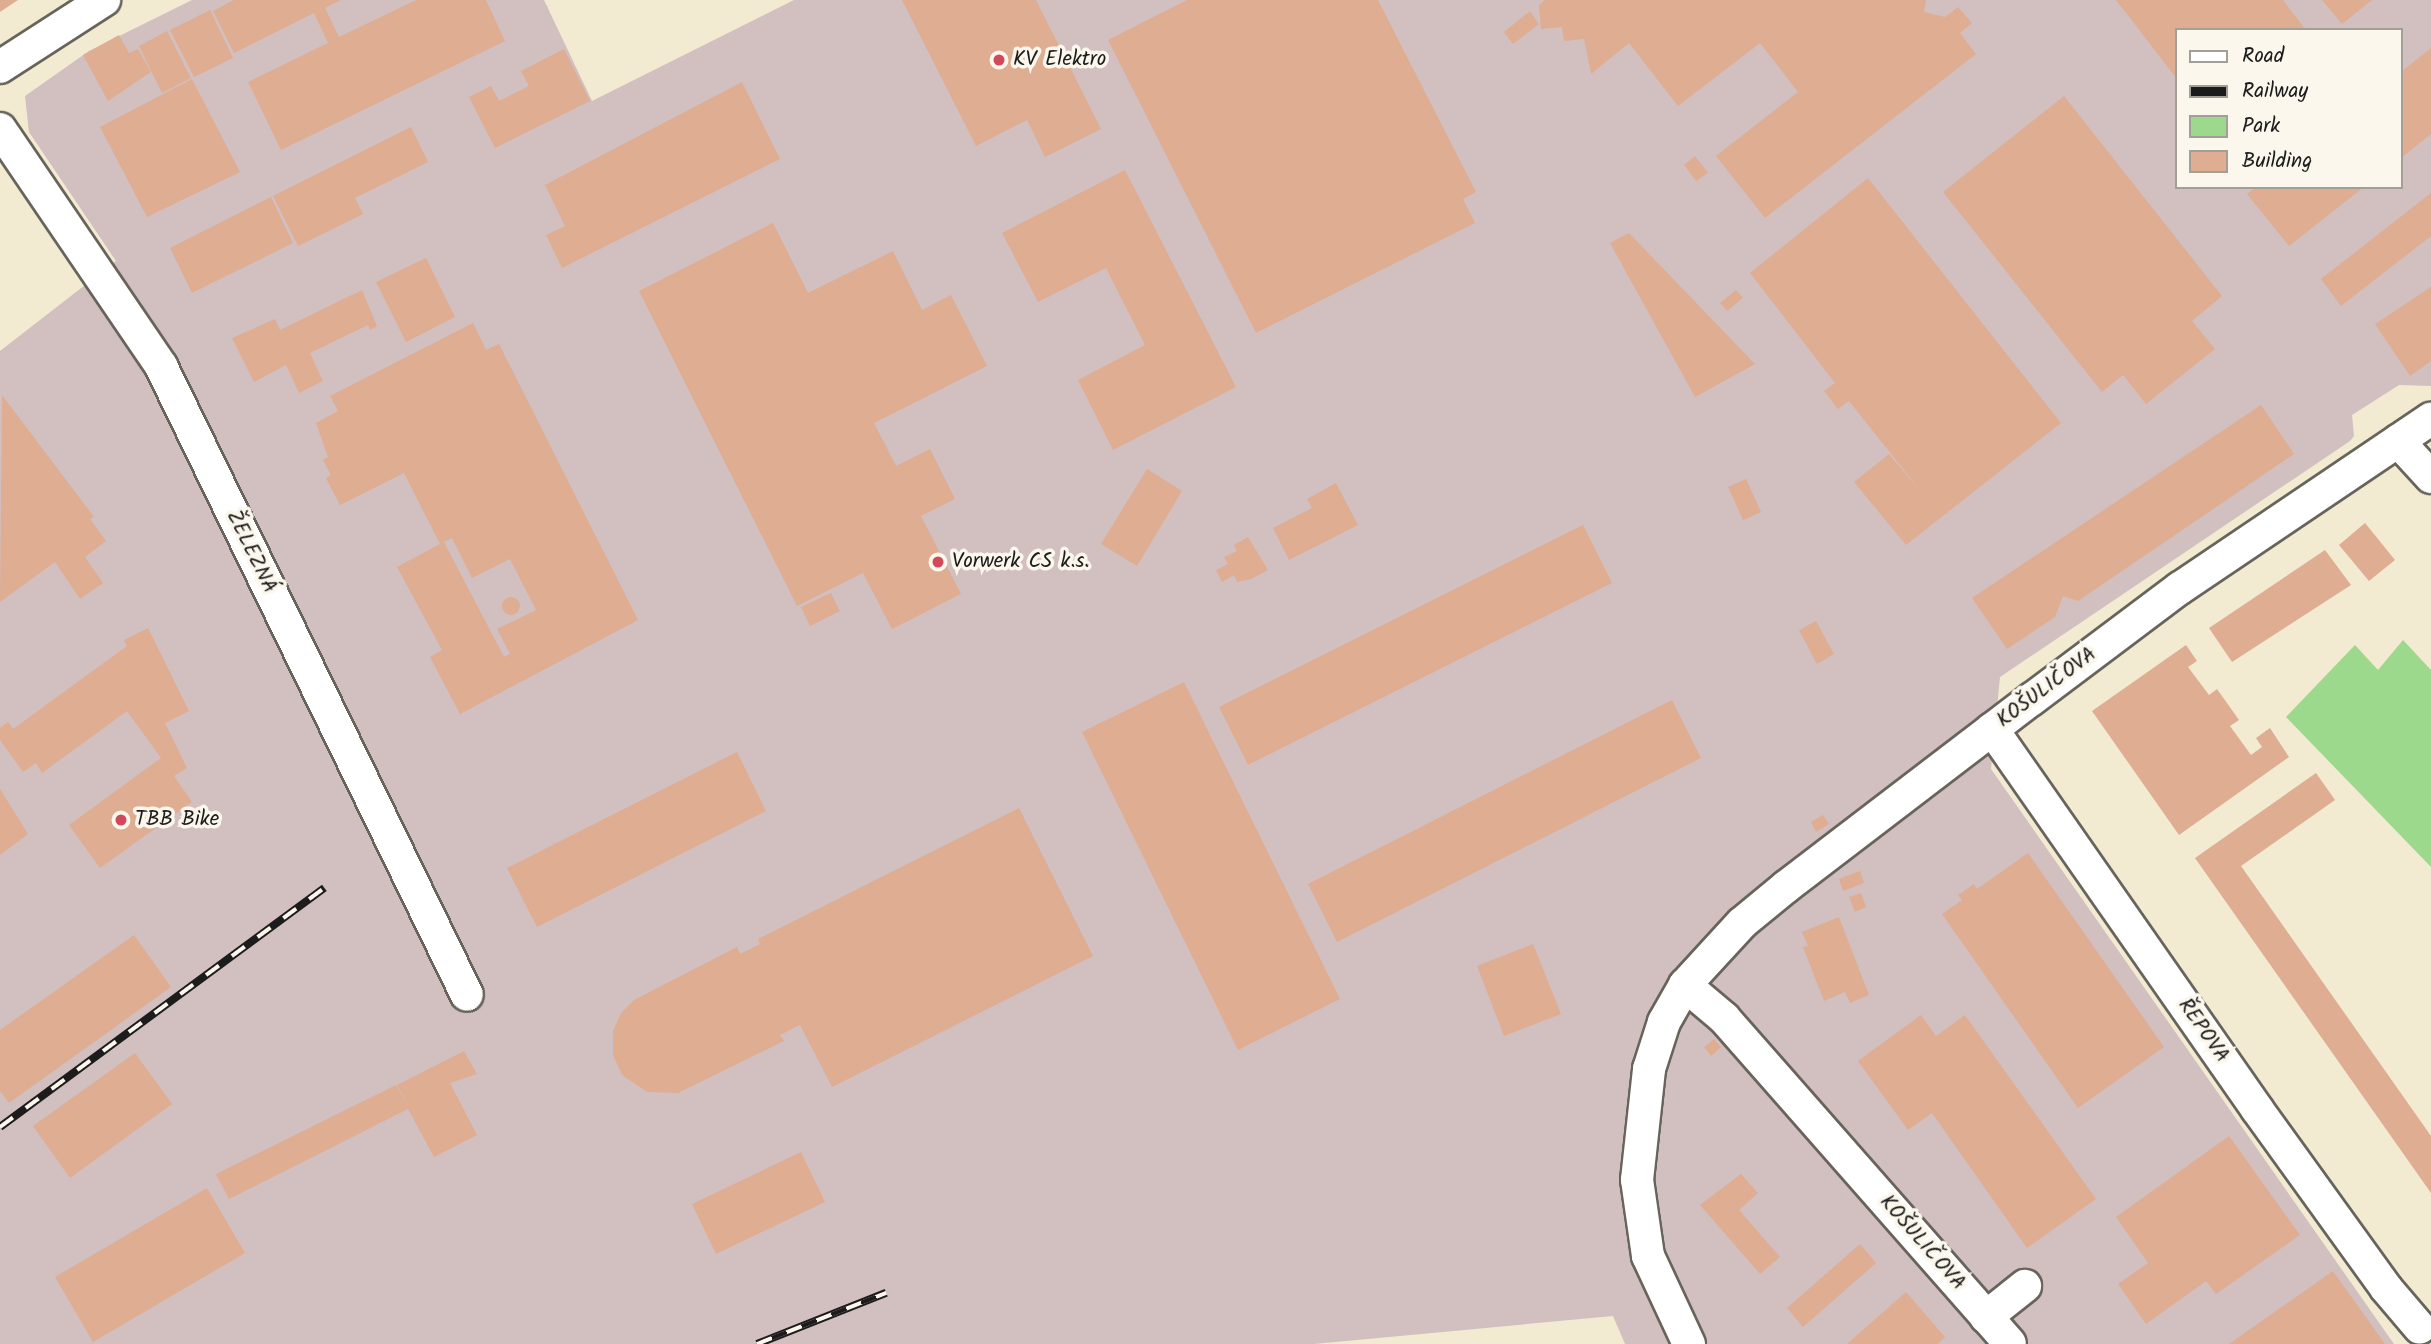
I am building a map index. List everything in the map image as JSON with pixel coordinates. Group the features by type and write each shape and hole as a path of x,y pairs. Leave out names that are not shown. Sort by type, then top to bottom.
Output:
{"street":[{"path":"0,67 104,0"},
{"name":"ŽELEZNÁ","path":"0,129 161,366 467,995"},
{"name":"KOŠULIČOVA","path":"1689,1344 1648,1256 1637,1180 1649,1069 1664,1021 1685,985 1742,923 1992,729 2180,588 2431,419"},
{"path":"2398,441 2431,477"},
{"name":"ŘEPOVA","path":"1992,729 2257,1109 2386,1289 2420,1328"},
{"name":"KOŠULIČOVA","path":"1685,985 1724,1018 2010,1343"},
{"path":"1986,1317 2025,1286"}],"shaded area":[{"path":"192,0 544,0 592,101 794,0 2431,0 2431,386 2399,385 2352,415 2354,436 2350,441 2000,677 1991,769 2394,1344 1625,1344 1613,1316 1314,1344 0,1344 0,351 116,261 29,132 25,96 89,51"}],"green space":[{"path":"2403,640 2431,670 2431,867 2286,717 2355,645 2378,670"}],"building":[{"path":"0,0 18,0 0,12"},
{"path":"234,0 341,0 325,8 339,37 416,0 486,0 505,41 281,150 248,82 328,43 314,13 234,53 213,11"},
{"name":"KV Elektro","path":"902,0 1036,0 1101,129 1045,157 1027,120 976,146"},
{"path":"1187,0 1378,0 1476,192 1463,199 1475,223 1256,333 1108,40"},
{"path":"1545,0 1926,0 1924,12 1945,17 1958,7 1972,23 1960,33 1976,54 1765,218 1716,156 1798,92 1760,43 1678,106 1629,43 1591,74 1584,39 1564,41 1562,27 1541,29 1539,5"},
{"path":"2116,0 2283,0 2304,28 2176,28 2176,78"},
{"path":"2322,0 2372,0 2342,24"},
{"path":"210,10 233,58 194,77 170,30"},
{"path":"1530,11 1539,24 1513,44 1504,32"},
{"path":"167,31 191,78 162,93 139,46"},
{"path":"119,35 129,53 138,49 151,72 108,101 83,55"},
{"path":"2431,48 2431,134 2403,156 2403,70"},
{"path":"564,49 590,101 495,148 469,97 491,86 499,101 529,86 521,71"},
{"path":"192,79 240,172 147,217 100,127"},
{"path":"742,82 780,159 562,268 546,235 565,226 545,185"},
{"path":"2064,96 2222,296 2192,321 2215,349 2146,404 2123,375 2102,392 1943,192"},
{"path":"411,127 428,162 355,198 363,214 298,246 273,196"},
{"path":"1695,156 1708,173 1696,181 1684,165"},
{"path":"1125,170 1236,387 1113,450 1078,380 1145,345 1106,268 1038,302 1002,233"},
{"path":"1868,178 2061,423 1906,545 1854,482 1889,454 1923,494 1849,401 1838,409 1824,391 1835,383 1750,273"},
{"path":"2253,189 2361,189 2289,246 2247,194"},
{"path":"2431,193 2431,236 2341,306 2321,279"},
{"path":"271,197 293,243 192,293 170,248"},
{"path":"773,223 808,293 893,251 922,310 951,295 987,366 874,423 896,466 930,449 955,499 921,516 961,594 892,629 863,573 797,606 639,291"},
{"path":"1629,233 1755,364 1695,397 1610,243"},
{"path":"426,258 455,317 406,342 376,282"},
{"path":"2431,287 2431,361 2410,376 2375,324"},
{"path":"362,290 377,326 370,330 368,325 310,353 323,381 299,393 286,365 254,382 232,338 275,319 280,330"},
{"path":"1736,290 1743,298 1727,311 1720,303"},
{"path":"473,323 486,350 499,344 638,620 460,714 430,657 442,650 397,567 440,544 404,473 340,505 326,478 331,475 323,460 328,457 316,423 338,411 330,396","holes":["452,538 472,578 510,559 536,610 497,629 510,654 504,657 444,542"]},
{"path":"2,395 94,517 90,519 106,541 85,557 103,583 80,599 55,562 0,602"},
{"path":"2261,405 2294,454 2078,601 2063,596 2055,617 2007,649 1972,598"},
{"path":"1147,469 1182,491 1137,566 1101,544"},
{"path":"1746,479 1761,512 1743,520 1728,487"},
{"path":"1336,483 1358,525 1289,560 1273,528 1312,508 1307,499"},
{"path":"2365,523 2395,560 2369,581 2339,545"},
{"path":"1583,525 1612,583 1248,765 1219,707"},
{"path":"1248,537 1268,570 1251,579 1237,582 1234,575 1222,582 1216,570 1228,564 1224,557 1237,551 1234,545"},
{"path":"2325,550 2351,585 2232,662 2209,628"},
{"path":"831,593 840,611 810,626 801,607"},
{"path":"511,597 517,600 520,606 517,612 511,615 505,612 502,606 505,600"},
{"path":"1816,621 1834,654 1817,664 1799,630"},
{"path":"148,628 189,711 165,723 187,768 174,776 192,802 100,868 69,825 161,758 127,711 42,773 36,763 23,772 0,740 0,728 8,722 13,729 127,646 124,640"},
{"path":"2186,645 2197,661 2188,667 2209,695 2217,689 2239,720 2230,726 2251,755 2262,747 2256,738 2270,728 2289,757 2179,835 2092,711"},
{"path":"1184,682 1340,999 1238,1050 1082,732"},
{"path":"1672,700 1701,758 1337,942 1308,884"},
{"path":"737,752 766,811 537,927 507,868"},
{"path":"2316,773 2335,800 2241,866 2431,1136 2431,1193 2195,858"},
{"path":"0,789 28,834 0,855"},
{"path":"1019,808 1093,956 832,1087 800,1025 780,1035 784,1041 678,1093 647,1092 622,1075 613,1055 613,1031 621,1013 634,1000 737,947 740,954 760,944 758,939"},
{"path":"1823,815 1829,824 1816,832 1811,822"},
{"path":"2028,853 2164,1047 2078,1108 1942,914 1962,900 1958,895 1974,884 1977,889"},
{"path":"1860,871 1864,883 1843,891 1839,879"},
{"path":"1861,893 1866,907 1855,912 1849,897"},
{"path":"1839,917 1869,995 1850,1003 1845,992 1824,1001 1803,947 1808,946 1802,932"},
{"path":"134,935 171,987 9,1103 0,1091 0,1030"},
{"path":"1533,944 1561,1014 1504,1036 1477,966"},
{"path":"1921,1015 1936,1036 1965,1015 2096,1199 2027,1248 1932,1113 1908,1130 1858,1061"},
{"path":"1714,1039 1721,1047 1711,1056 1704,1047"},
{"path":"464,1051 477,1074 450,1083 477,1135 434,1157 408,1109 229,1199 216,1174 396,1085 410,1108 397,1085"},
{"path":"135,1053 172,1104 70,1178 33,1126"},
{"path":"2229,1136 2300,1235 2216,1294 2206,1281 2146,1324 2118,1284 2148,1263 2116,1217"},
{"path":"801,1152 825,1202 716,1254 692,1204"},
{"path":"1741,1174 1758,1193 1739,1210 1780,1257 1760,1274 1700,1205"},
{"path":"207,1188 245,1253 93,1342 55,1277"},
{"path":"1860,1244 1876,1263 1803,1327 1787,1308"},
{"path":"2333,1271 2385,1344 2229,1344"},
{"path":"1906,1292 1945,1337 1938,1344 1847,1344"}],"railway":[{"path":"0,1127 324,888"},
{"path":"757,1344 886,1293"}],"place":[{"name":"KV Elektro","path":"999,60"},
{"name":"Vorwerk CS k.s.","path":"938,562"},
{"name":"TBB Bike","path":"121,820"}]}
